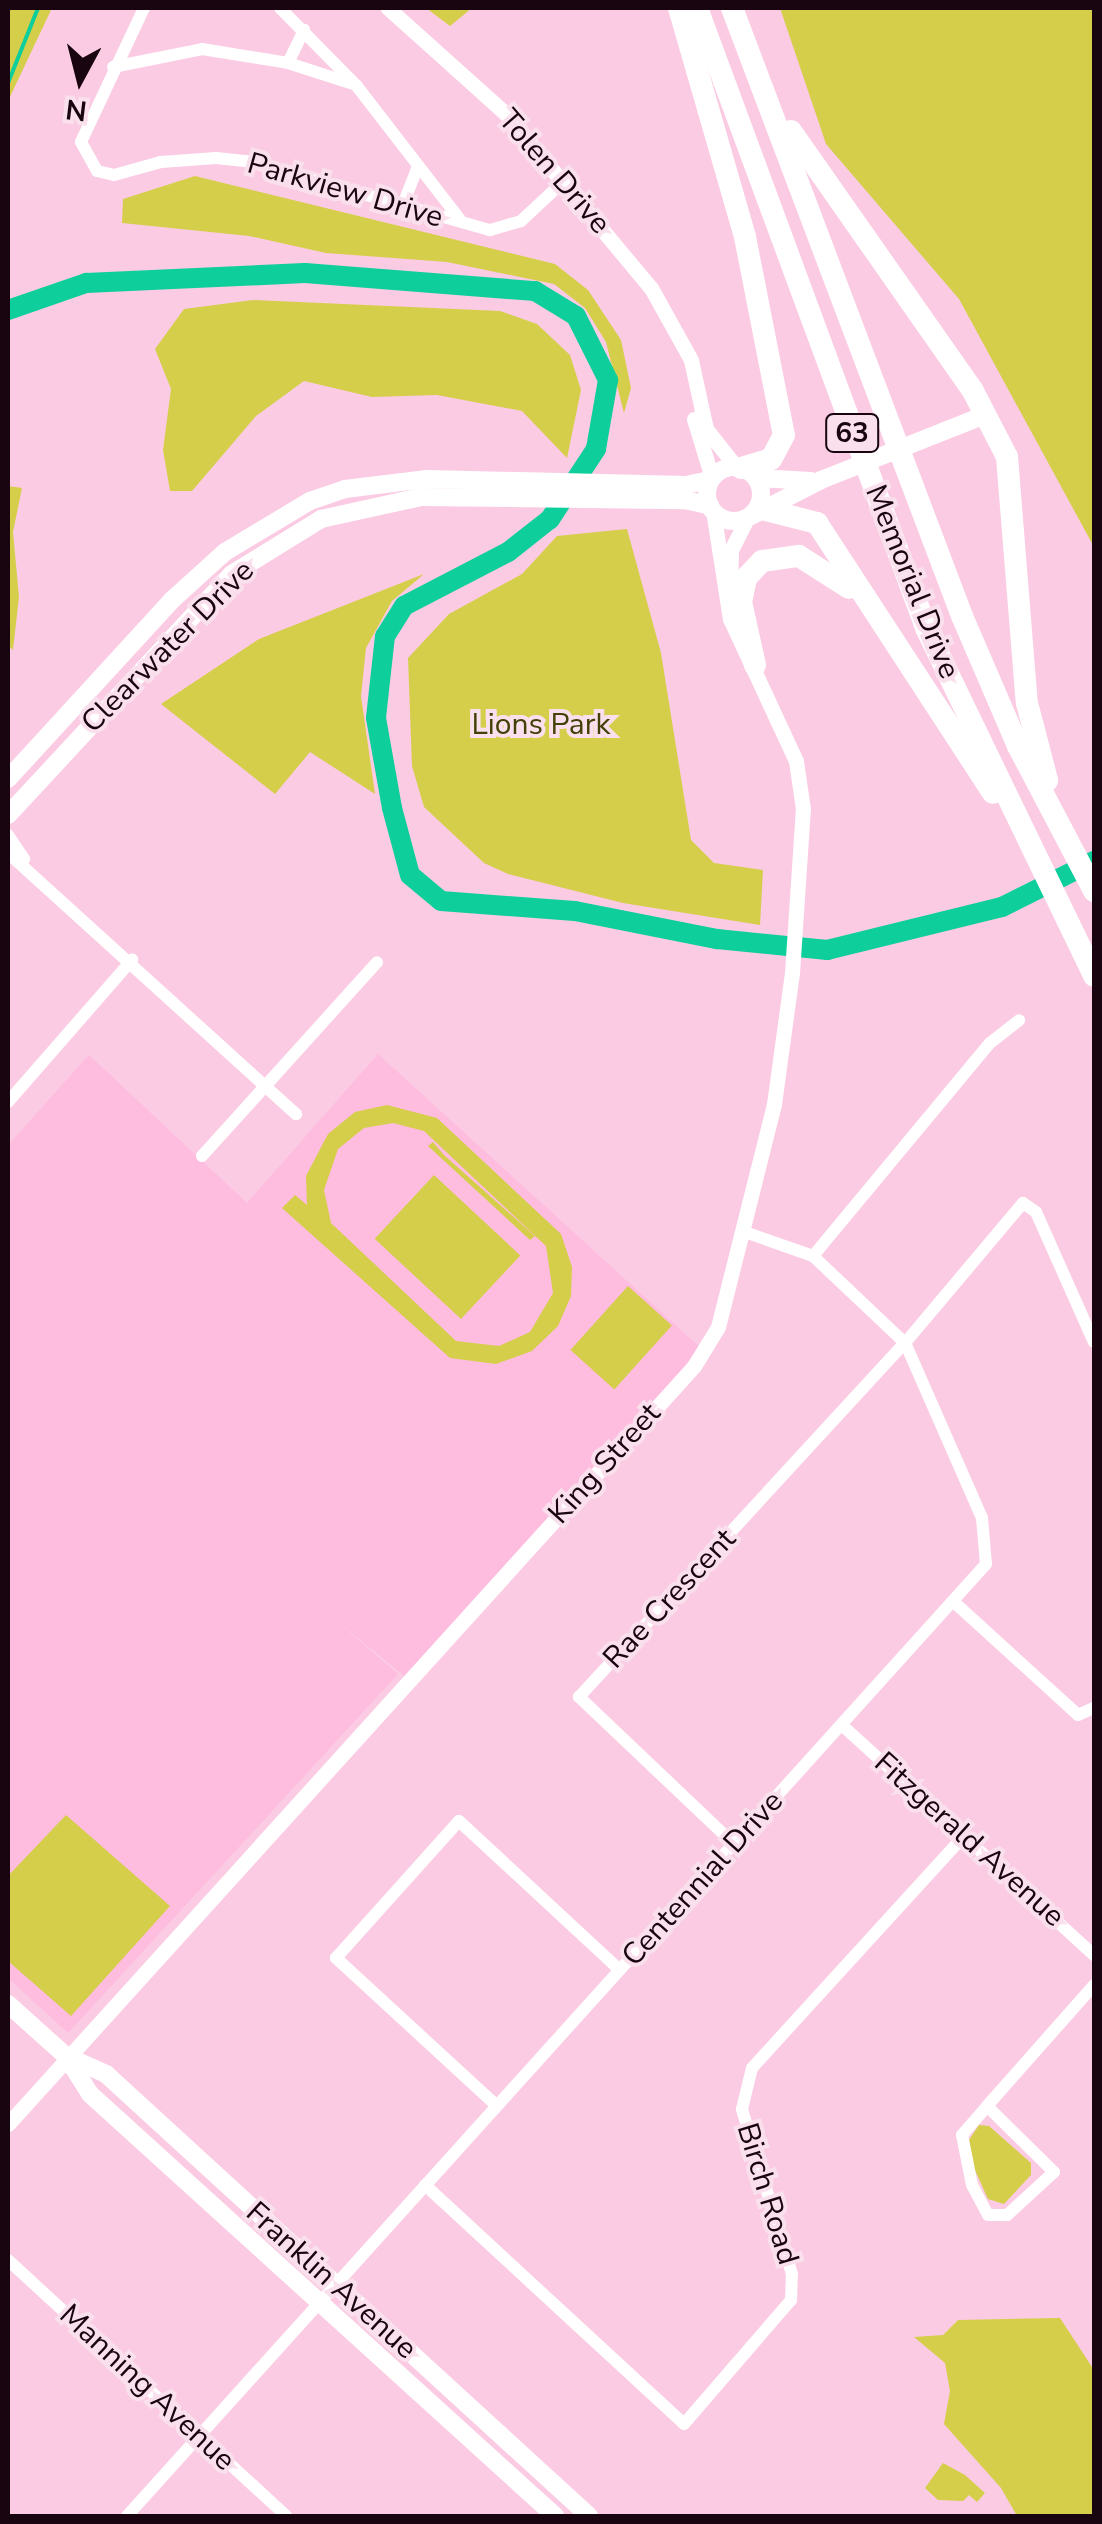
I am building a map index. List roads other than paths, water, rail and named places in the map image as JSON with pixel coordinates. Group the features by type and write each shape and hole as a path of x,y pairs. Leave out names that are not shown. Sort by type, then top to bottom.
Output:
{"highway":[{"path":"679,8 745,237 784,434 770,458 745,471"},
{"name":"Memorial Drive","path":"696,8 927,630 1094,976"},
{"name":"Memorial Drive","path":"732,8 962,616 1018,746 1094,892"},
{"path":"762,86 850,223 973,391 1007,457 1027,703 1062,828"},
{"path":"755,515 817,523 860,597 1031,848"},
{"path":"755,665 741,602 746,578 762,561 786,554 817,562 860,597"}],"main road":[{"path":"821,480 780,484 745,471 711,479 711,509 730,521 755,515 821,480 983,416"},
{"path":"745,471 761,499 755,515"},
{"name":"Clearwater Drive","path":"8,779 172,600 265,525 345,489 686,493 711,479"},
{"name":"Clearwater Drive","path":"8,815 186,620 277,542 356,509 458,488"},
{"name":"Clearwater Drive","path":"686,493 711,509"},
{"name":"Franklin Avenue","path":"8,2004 66,2056 90,2094 555,2516"},
{"name":"Franklin Avenue","path":"66,2056 106,2074 589,2516"}],"street":[{"path":"113,67 144,8"},
{"path":"280,8 356,85 463,224"},
{"name":"Tolen Drive","path":"388,8 505,113 565,180 651,288 691,360 706,429 745,471"},
{"path":"288,63 304,30"},
{"path":"113,67 202,49 288,63 356,85"},
{"name":"Parkview Drive","path":"113,67 82,142 97,172 108,174 216,158 463,224 511,226 565,180"},
{"path":"402,207 417,169"},
{"name":"Tolen Drive","path":"691,360 694,420 711,479"},
{"name":"King Street","path":"8,2124 694,1366 718,1327 772,1118 792,973 802,788 721,589 711,509"},
{"name":"King Street","path":"741,637 729,570 734,540 755,515"},
{"path":"8,835 28,866"},
{"path":"8,853 28,866 132,960 296,1114"},
{"path":"8,1102 132,960"},
{"path":"202,1156 377,962"},
{"path":"813,1256 990,1042 1020,1020"},
{"path":"905,1343 1023,1203 1036,1212 1094,1342"},
{"name":"Centennial Drive","path":"127,2516 986,1564 982,1518 905,1343 813,1256 745,1232"},
{"name":"Rae Crescent","path":"734,1844 579,1697 905,1343"},
{"path":"955,1602 1078,1715 1094,1708"},
{"name":"Fitzgerald Avenue","path":"843,1726 1094,1955"},
{"path":"497,2106 336,1958 447,1834 460,1821 620,1970"},
{"name":"Birch Road","path":"425,2185 684,2424 791,2300 792,2274 742,2109 752,2068 964,1836"},
{"path":"987,2106 1054,2172 1007,2215 988,2215 972,2185 962,2135 987,2106 1094,1985"},
{"name":"Manning Avenue","path":"8,2260 286,2516"}],"waterway":[{"path":"8,83 38,8"},
{"path":"8,310 86,283 305,273 535,291 576,316 608,380 596,449 550,519 508,552 404,606 385,636 376,718 392,808 410,875 441,901 575,911 717,939 827,950 1002,907 1094,861"}],"park label":[{"name":"Lions Park","path":"541,725"}]}
